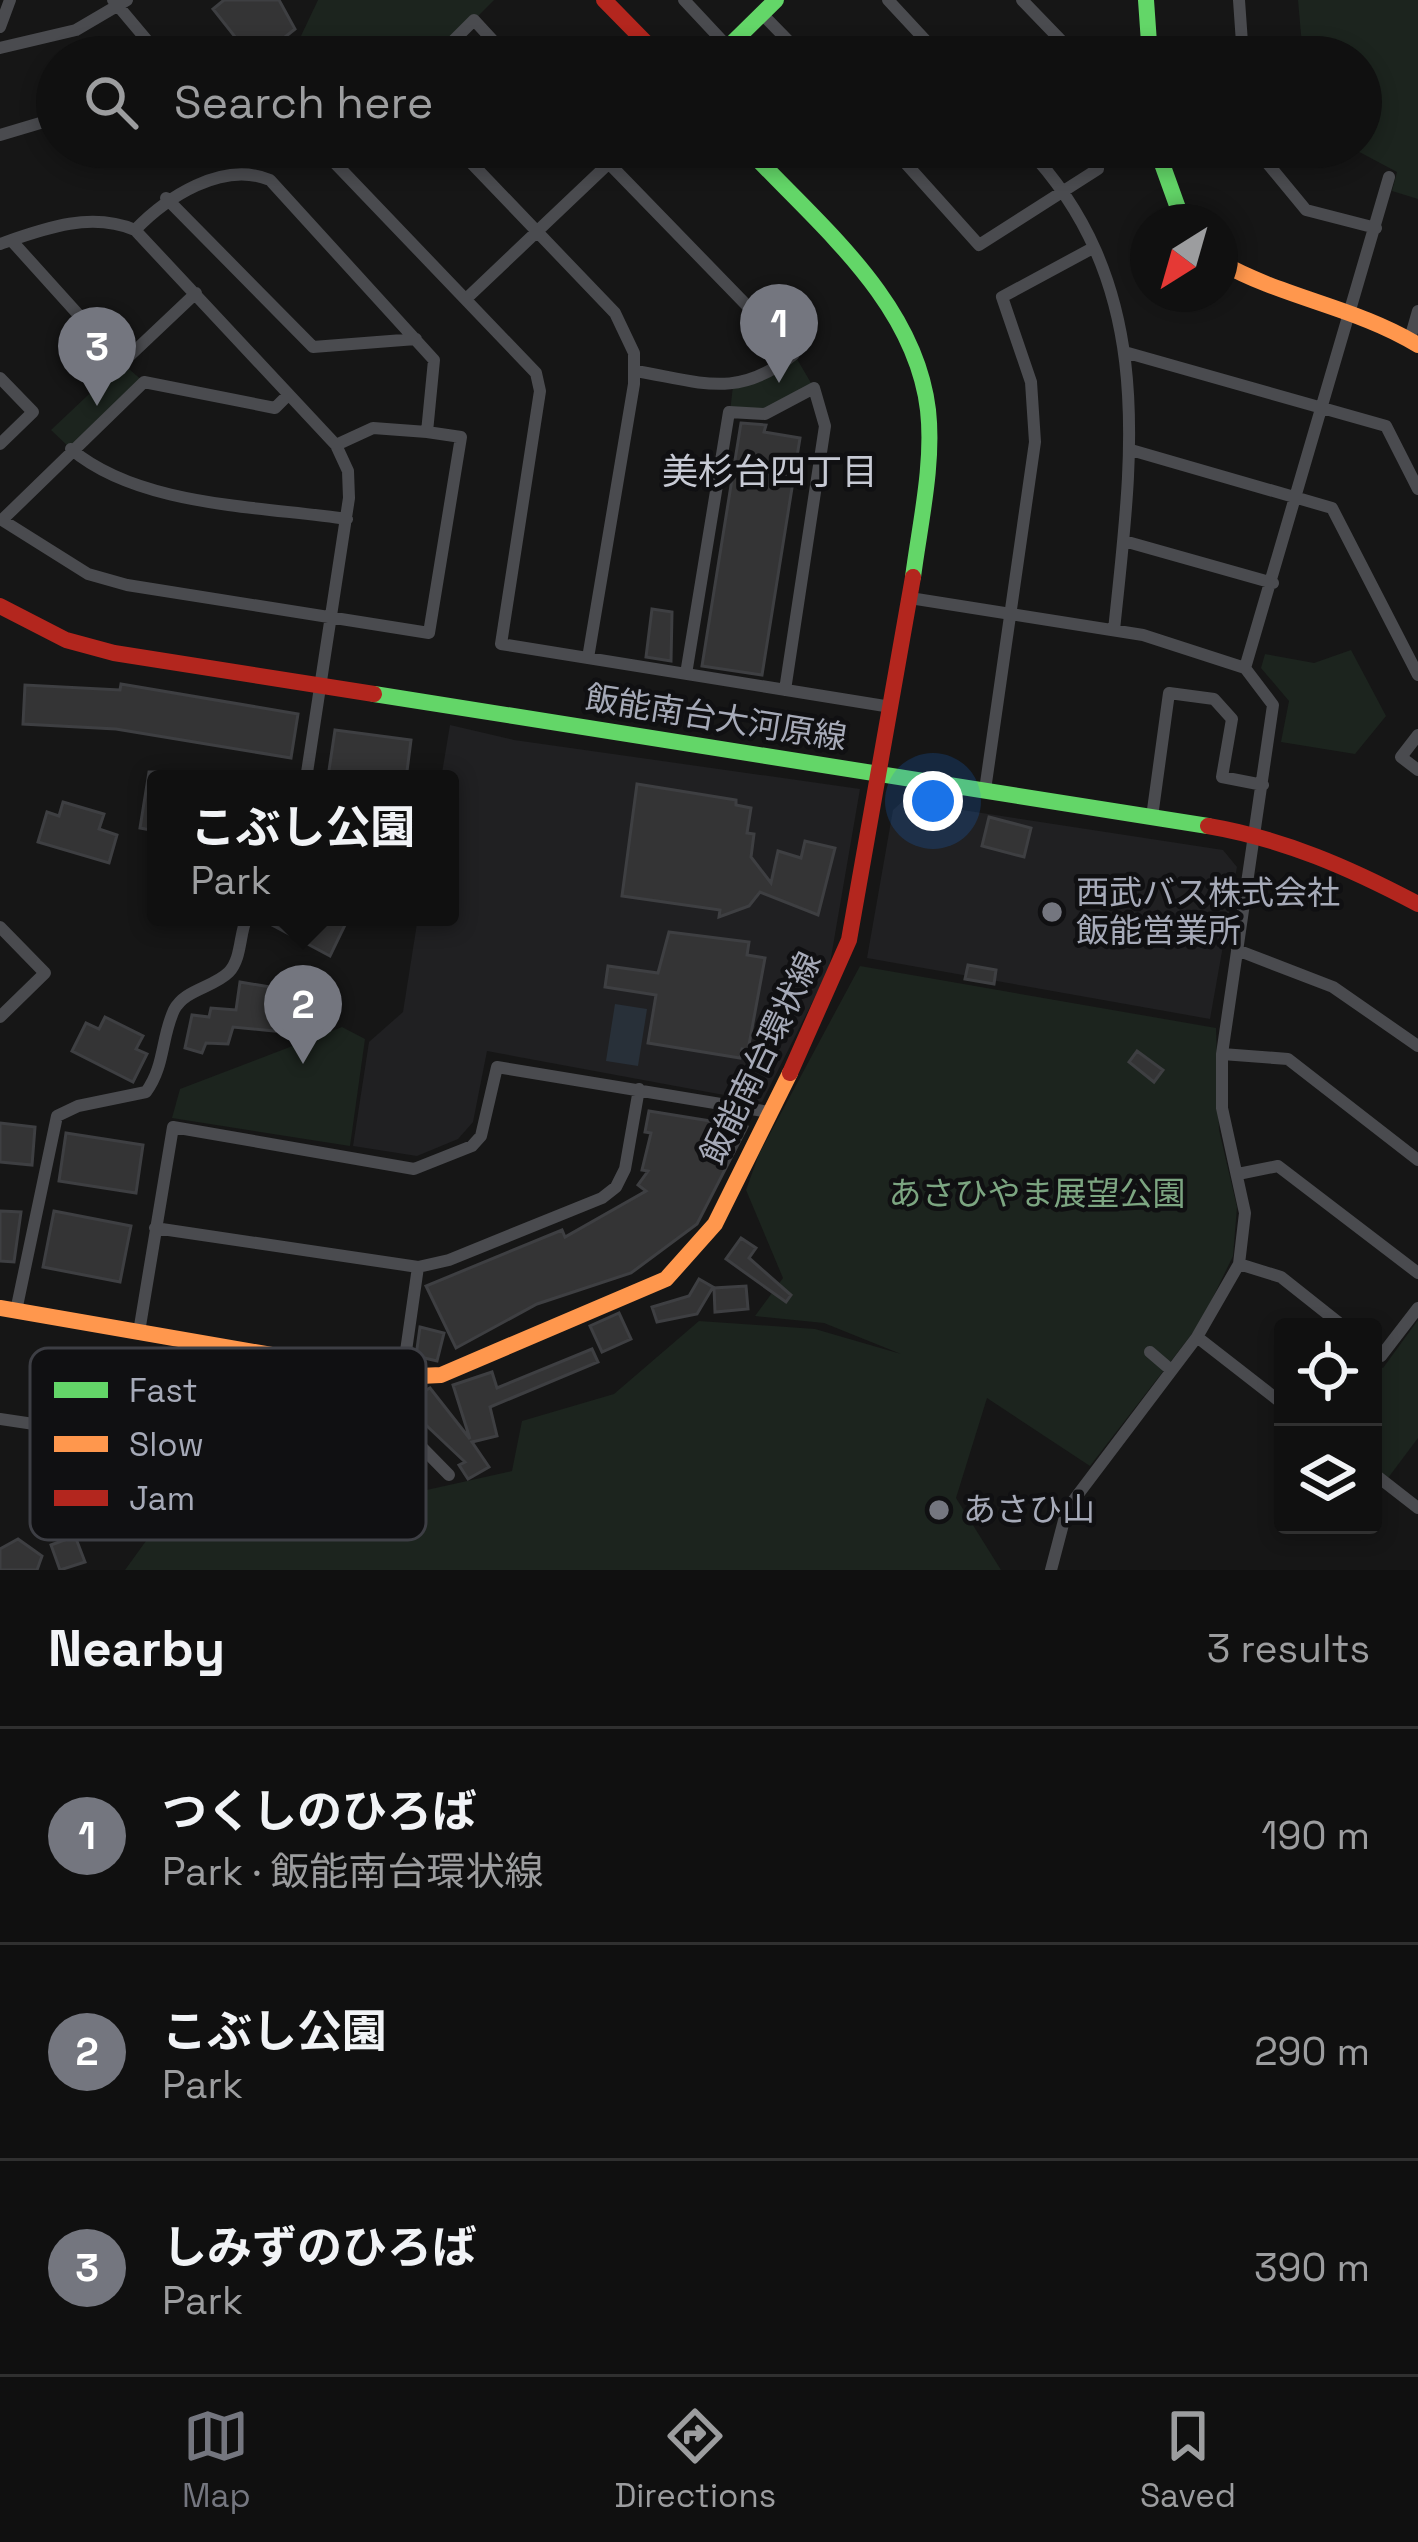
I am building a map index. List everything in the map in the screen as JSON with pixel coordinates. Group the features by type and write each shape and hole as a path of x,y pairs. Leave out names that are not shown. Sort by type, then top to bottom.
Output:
{"street":[{"path":"0,27 10,0"},
{"path":"604,0 639,36"},
{"path":"739,36 776,0"},
{"path":"888,0 921,36"},
{"path":"1022,0 1057,36"},
{"path":"1146,0 1149,36"},
{"path":"1239,0 1242,36"},
{"path":"686,1 711,36"},
{"path":"51,36 76,30 119,2 145,36"},
{"path":"762,14 783,36"},
{"path":"458,36 474,20 489,36"},
{"path":"0,48 36,39"},
{"path":"0,135 36,124"},
{"path":"340,168 536,373 540,391 502,644 891,707"},
{"path":"476,168 628,333 636,371 588,658"},
{"path":"467,298 604,168"},
{"path":"614,168 794,354 767,374 733,386 636,371"},
{"name":"飯能南台環状線","path":"426,1376 441,1375 666,1279 715,1224 825,1004 849,940 910,598 929,448 921,373 907,334 876,283 766,168"},
{"path":"910,168 980,245 1098,168"},
{"path":"1043,168 1062,192 1091,249 1114,300 1128,353 1132,450 1114,630"},
{"path":"1161,168 1175,204"},
{"path":"1272,168 1306,209 1376,228"},
{"path":"135,230 166,198 235,175 269,180 434,360 428,432"},
{"path":"1245,668 1299,498 1389,177"},
{"path":"166,198 313,347 416,339"},
{"path":"196,293 122,363 5,242 53,226 96,221 135,230 196,293 288,395 337,445 348,471 346,519 307,770"},
{"path":"986,790 1035,442 1031,382 1002,297 1091,249"},
{"path":"1238,273 1269,291 1351,314 1414,342 1418,311"},
{"path":"1128,353 1386,426 1418,489"},
{"path":"0,378 33,412 0,444"},
{"path":"288,395 275,408 144,382 2,520 48,554 88,574 127,585 429,633 461,437 373,428 337,445"},
{"path":"686,674 730,412 765,414 814,388 825,426 785,690"},
{"path":"71,449 102,472 148,490 346,519"},
{"path":"1132,450 1332,508 1418,674"},
{"path":"1124,541 1273,583"},
{"path":"910,598 1114,630 1245,668 1273,705 1222,1054 1222,1108 1245,1213 1239,1264 1197,1337 1066,1509 1052,1570"},
{"name":"飯能南台大河原線","path":"0,606 66,640 114,653 1256,834 1344,865 1418,904"},
{"path":"1152,817 1169,693 1214,699 1232,719 1222,777 1263,785"},
{"path":"1418,735 1401,758 1418,770"},
{"path":"8,1309 57,1116 78,1106 146,1092 160,1073 178,1004 228,974 245,926"},
{"path":"0,927 45,973 0,1017"},
{"path":"1238,950 1333,987 1418,1046"},
{"path":"1222,1054 1288,1059 1418,1160"},
{"path":"139,1333 173,1127 414,1169 472,1146 481,1136 497,1067 769,1112"},
{"path":"155,1228 418,1267 449,1260 602,1198 625,1169 639,1089"},
{"path":"1238,1174 1278,1166 1418,1273"},
{"path":"1239,1264 1281,1277 1333,1318"},
{"path":"404,1348 418,1267"},
{"path":"1382,1355 1418,1308"},
{"name":"飯能南台環状線","path":"8,1309 228,1348"},
{"path":"1197,1337 1274,1397"},
{"path":"1150,1352 1171,1370"},
{"path":"0,1419 30,1424"},
{"path":"426,1452 449,1475"},
{"path":"1382,1480 1418,1508"}],"shaded area":[{"path":"450,725 514,740 860,789 829,969 762,1102 487,1051 473,1122 458,1139 417,1156 353,1146 369,1042 403,1012 417,926 459,926 459,770 442,770"},
{"name":"西武バス株式会社 飯能営業所","path":"903,801 1223,850 1237,867 1210,1019 867,958 893,810"},
{"path":"615,1004 647,1009 638,1066 606,1061"}],"green space":[{"path":"318,0 494,0 458,36 301,36"},
{"path":"1298,0 1418,0 1418,199 1392,191 1397,172 1382,164 1382,36 1301,36"},
{"path":"794,354 814,388 765,414 730,412 733,386"},
{"path":"122,363 144,382 71,449 51,430"},
{"path":"1351,650 1386,716 1355,754 1281,742 1289,701 1261,668 1265,654 1314,663"},
{"name":"あさひやま展望公園","path":"860,966 1216,1028 1219,1130 1237,1207 1233,1256 1201,1322 1090,1466 987,1398 956,1498 1001,1570 125,1570 147,1540 426,1540 426,1490 512,1471 522,1421 614,1394 699,1321 815,1329 901,1354 824,1323 755,1316 783,1278 746,1190 759,1154"},
{"path":"342,1027 365,1039 350,1146 172,1118 180,1089"},
{"path":"1418,1320 1418,1438 1388,1478 1382,1473 1383,1368"}],"building":[{"path":"224,0 279,0 295,29 286,36 234,36 213,9"},
{"path":"741,423 766,425 764,432 800,438 762,675 702,666"},
{"path":"652,609 672,612 671,661 646,657"},
{"path":"121,684 298,714 291,758 116,729 23,724 25,685 120,690"},
{"path":"335,730 411,740 407,770 329,770"},
{"path":"147,784 147,829 140,828"},
{"path":"637,784 736,800 736,805 751,808 747,833 754,834 751,857 771,883 778,851 801,858 805,841 835,848 818,915 760,892 749,906 719,917 720,910 622,896"},
{"path":"63,802 104,814 99,829 117,835 109,863 38,842 47,812 59,816"},
{"path":"989,817 1031,828 1024,857 982,846"},
{"path":"274,926 345,926 330,956"},
{"path":"669,932 749,942 747,955 765,958 748,1050 742,1049 740,1058 648,1043 656,995 605,987 608,966 658,973"},
{"path":"968,965 996,970 994,984 965,979"},
{"path":"240,982 282,989 275,1031 233,1027 228,1044 206,1043 202,1053 185,1048 192,1015 209,1017 211,1008 236,1010"},
{"path":"105,1017 143,1036 136,1049 147,1054 133,1082 72,1051 86,1023 99,1029"},
{"path":"1137,1051 1163,1070 1154,1082 1129,1062"},
{"path":"649,1111 747,1127 697,1224 631,1273 537,1304 456,1348 426,1286 562,1230 565,1237 646,1191 638,1185 648,1171 642,1170 651,1133 645,1132"},
{"path":"0,1123 35,1127 32,1165 0,1162"},
{"path":"66,1133 143,1145 136,1193 59,1181"},
{"path":"0,1211 21,1212 14,1262 0,1261"},
{"path":"54,1211 131,1226 120,1282 43,1267"},
{"path":"741,1238 756,1248 749,1258 791,1295 786,1302 726,1259"},
{"path":"699,1279 713,1287 697,1314 657,1322 652,1307 689,1296"},
{"path":"746,1286 748,1309 715,1312 714,1288"},
{"path":"619,1313 631,1339 602,1352 590,1326"},
{"path":"420,1327 444,1333 437,1361 426,1358 426,1348 417,1348"},
{"path":"592,1349 598,1362 490,1407 497,1436 472,1442 489,1467 468,1479 459,1465 465,1462 426,1425 426,1390 430,1388 470,1439 453,1385 492,1372 497,1388"},
{"path":"18,1539 42,1556 37,1570 0,1570 0,1549"},
{"path":"77,1540 85,1562 60,1570 51,1545"}],"traffic: fast":[{"path":"739,36 776,0"},
{"path":"1146,0 1149,36"},
{"path":"766,168 859,266 904,333 919,370 928,410 929,451 913,577"},
{"path":"1164,168 1177,204"},
{"path":"374,694 1208,826"}],"traffic: slow":[{"path":"1238,271 1370,321 1418,345"},
{"path":"426,1376 441,1375 666,1279 715,1224 790,1073"},
{"path":"0,1308 231,1348"}],"traffic: jam":[{"path":"604,0 639,36"},
{"path":"790,1073 849,940 913,577"},
{"path":"0,606 66,640 114,653 374,694"},
{"path":"1208,826 1316,856 1418,904"}],"place":[{"name":"つくしのひろば","path":"779,383"},
{"name":"しみずのひろば","path":"97,406"},
{"name":"西武バス株式会社 飯能営業所","path":"1052,912"},
{"name":"こぶし公園","path":"303,1064"},
{"name":"あさひ山","path":"939,1510"}],"district":[{"name":"美杉台四丁目","path":"770,472"}]}
